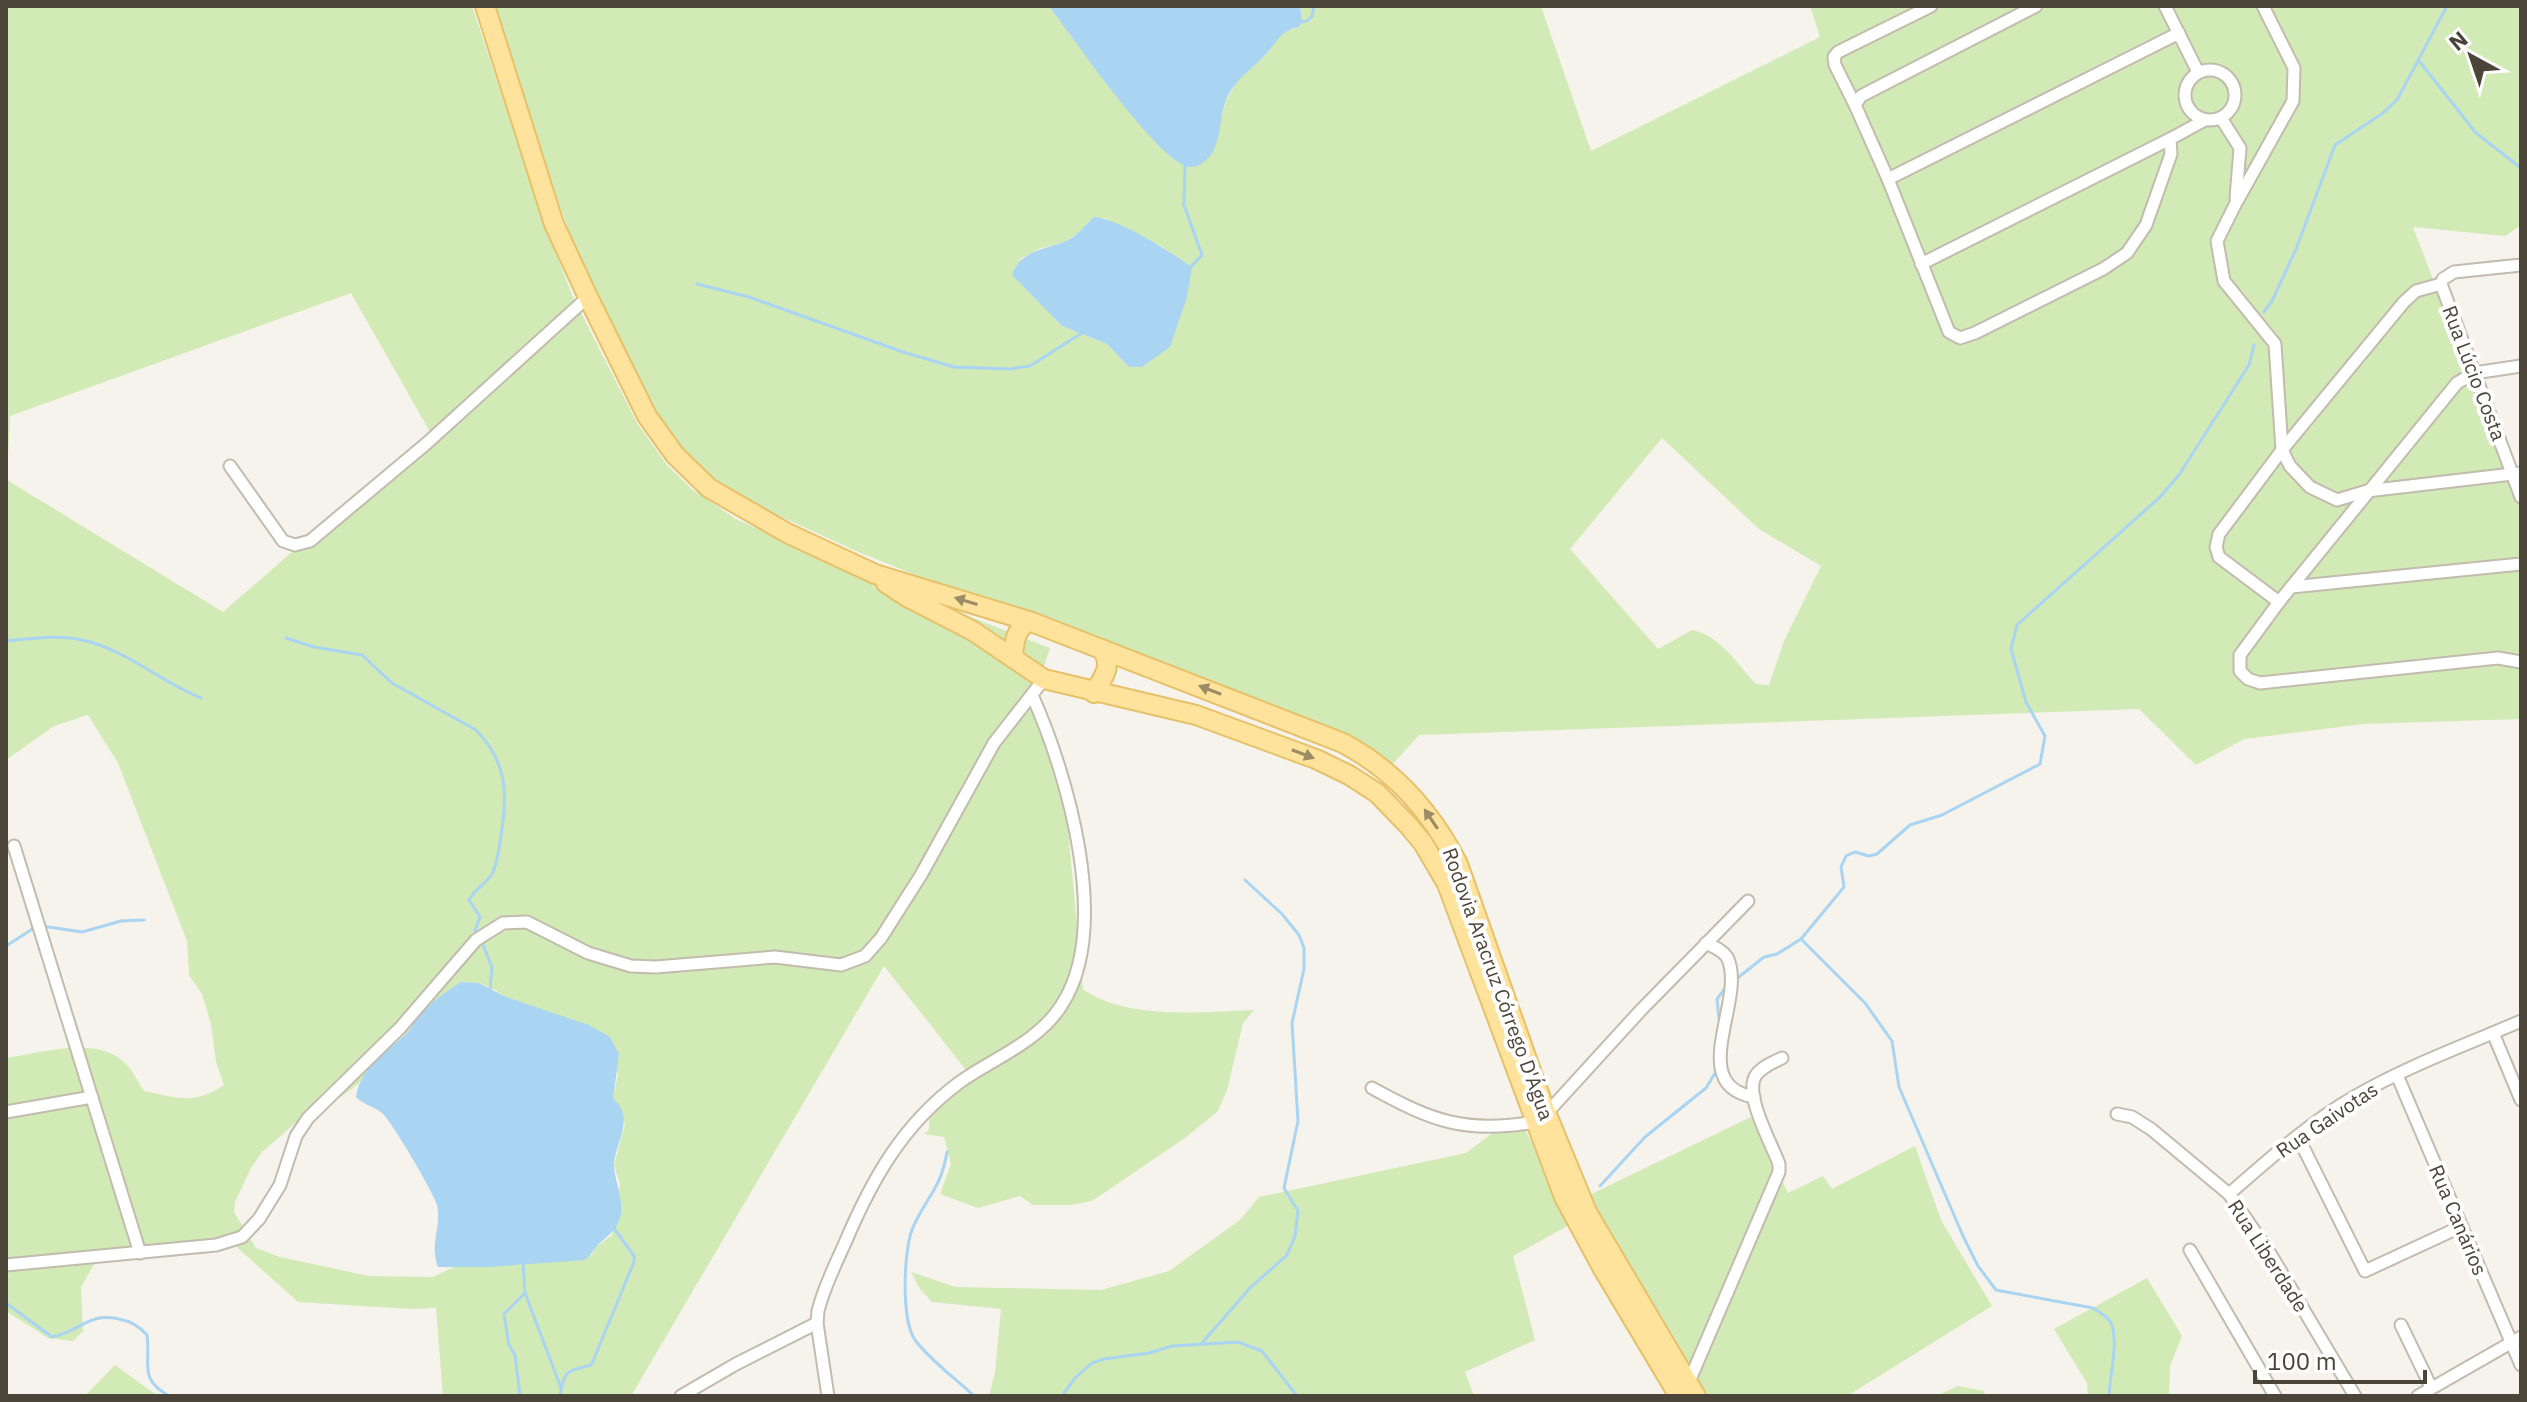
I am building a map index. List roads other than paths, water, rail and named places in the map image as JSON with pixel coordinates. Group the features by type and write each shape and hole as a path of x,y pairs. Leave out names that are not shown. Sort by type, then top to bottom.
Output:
{"main road":[{"name":"Rodovia Aracruz Córrego D'Água","path":"485,6 554,224 647,416 675,455 709,488 745,510 875,574 1029,621 1343,743 1381,766 1408,789 1458,864 1540,1118"},
{"name":"Rodovia Aracruz Córrego D'Água","path":"875,574 907,597 973,631 1044,679 1196,715 1316,759 1363,783 1392,807 1423,843 1447,884 1540,1118 1594,1225 1688,1392"},
{"path":"1013,658 1015,638 1029,621"},
{"path":"1094,693 1108,666 1102,649"}],"street":[{"path":"1931,6 1838,52 1834,57 1888,179 1949,332 1960,338 1975,333 2103,269 2127,253 2146,225 2171,154 2170,139"},
{"path":"1855,105 1872,88 2036,6"},
{"path":"2165,6 2198,72"},
{"path":"2263,6 2294,68 2293,101 2217,241 2224,281 2275,344 2282,450 2290,466 2310,487 2337,500 2367,491 2517,474"},
{"path":"1888,179 2179,33"},
{"path":"1921,264 2205,120 2221,118 2232,107 2235,91 2222,72 2198,72 2187,83 2184,99 2191,113 2205,120"},
{"path":"2221,118 2240,148 2236,203"},
{"name":"Rua Lúcio Costa","path":"2521,265 2454,272 2441,284 2474,373 2517,474 2521,497"},
{"path":"2279,602 2219,557 2216,547 2219,534 2282,450 2404,302 2416,291 2441,284"},
{"path":"230,466 283,541 290,545 303,545 316,538 427,443 588,297"},
{"path":"2521,366 2474,373 2457,383 2279,602 2240,655 2240,671 2248,679 2260,683 2498,658 2521,662"},
{"path":"2291,587 2521,564"},
{"path":"6,1265 234,1241 248,1231 272,1200 296,1136 308,1118 400,1028 476,940 503,923 527,922 588,953 631,966 656,967 775,957 841,965 858,960 881,938 940,843 982,761 1044,679"},
{"path":"828,1396 817,1323 821,1300 863,1202 898,1143 940,1098 1047,1023 1062,1005 1076,973 1084,931 1082,867 1062,777 1032,695"},
{"path":"14,846 140,1253"},
{"path":"1372,1088 1426,1116 1447,1122 1489,1127 1540,1118 1748,901"},
{"path":"1706,943 1720,950 1729,962 1730,997 1720,1050 1722,1072 1733,1088 1754,1097"},
{"name":"Rua Gaivotas","path":"2229,1194 2353,1097 2521,1021"},
{"path":"2493,1033 2521,1100"},
{"path":"1688,1392 1779,1172 1779,1164 1752,1090 1754,1077 1782,1058"},
{"name":"Rua Canários","path":"2397,1075 2460,1227 2516,1339 2521,1365"},
{"path":"6,1112 92,1097"},
{"name":"Rua Liberdade","path":"2117,1114 2132,1117 2151,1129 2229,1194 2271,1255 2355,1396"},
{"path":"2298,1137 2365,1271 2460,1227"},
{"path":"2190,1250 2275,1396"},
{"path":"681,1396 817,1323"},
{"path":"2401,1325 2431,1387"},
{"path":"2418,1396 2516,1339"}],"water":[{"path":"1049,6 1300,6 1302,20 1299,27 1281,36 1233,88 1225,103 1213,151 1203,162 1189,167 1175,160 1137,121"},
{"path":"1094,217 1131,230 1192,267 1187,297 1170,347 1142,367 1129,367 1107,344 1062,326 1012,275 1021,260 1041,249 1069,240"},
{"path":"461,982 479,983 506,997 589,1025 610,1037 619,1054 613,1099 623,1113 624,1121 614,1162 621,1204 620,1218 585,1260 489,1267 438,1267 435,1251 438,1213 434,1198 387,1119 356,1097 363,1077 375,1061 408,1032 426,1008"}],"waterway":[{"path":"1300,22 1312,16 1314,6"},
{"path":"2264,312 2296,249 2335,145 2397,100 2447,6"},
{"path":"2420,62 2476,133 2521,168"},
{"path":"1185,164 1184,205 1202,255 1190,268"},
{"path":"697,284 749,297 954,367 1010,369 1030,366 1085,331"},
{"path":"1735,980 1764,957 1777,954 1801,939 1844,887 1841,867 1846,856 1855,852 1869,856 1877,854 1910,825 1942,815 2040,764 2045,736 2026,702 2011,649 2017,625 2159,498 2179,475 2249,365 2254,345"},
{"path":"6,641 63,637 98,644 201,698"},
{"path":"286,638 314,647 362,655 392,683 476,730 494,754 503,779 503,820 493,872 469,900 480,917 475,930 477,934"},
{"path":"1202,1343 1250,1288 1287,1255 1295,1236 1298,1211 1284,1188 1298,1121 1292,1023 1304,969 1304,948 1299,935 1282,914 1245,880"},
{"path":"42,926 82,932 121,921 144,920"},
{"path":"6,946 34,928"},
{"path":"1801,939 1865,1003 1892,1041 1899,1087 1963,1236 1978,1266 1996,1290 2093,1308 2111,1322 2114,1342 2109,1396"},
{"path":"481,940 492,967 490,990"},
{"path":"1720,1028 1717,999 1726,987"},
{"path":"1600,1186 1645,1137 1706,1088 1717,1070"},
{"path":"947,1152 938,1183 910,1235 905,1283 907,1317 910,1330 921,1348 974,1396"},
{"path":"560,1396 563,1380 568,1373 591,1365 634,1262 634,1256 613,1227"},
{"path":"523,1262 525,1293 561,1388"},
{"path":"520,1396 515,1355 509,1345 504,1314 525,1293"},
{"path":"6,1303 52,1337 99,1318 127,1321 147,1335 149,1377 169,1396"},
{"path":"1062,1396 1075,1378 1092,1363 1104,1359 1149,1353 1172,1346 1238,1342 1262,1351 1297,1396"}]}
